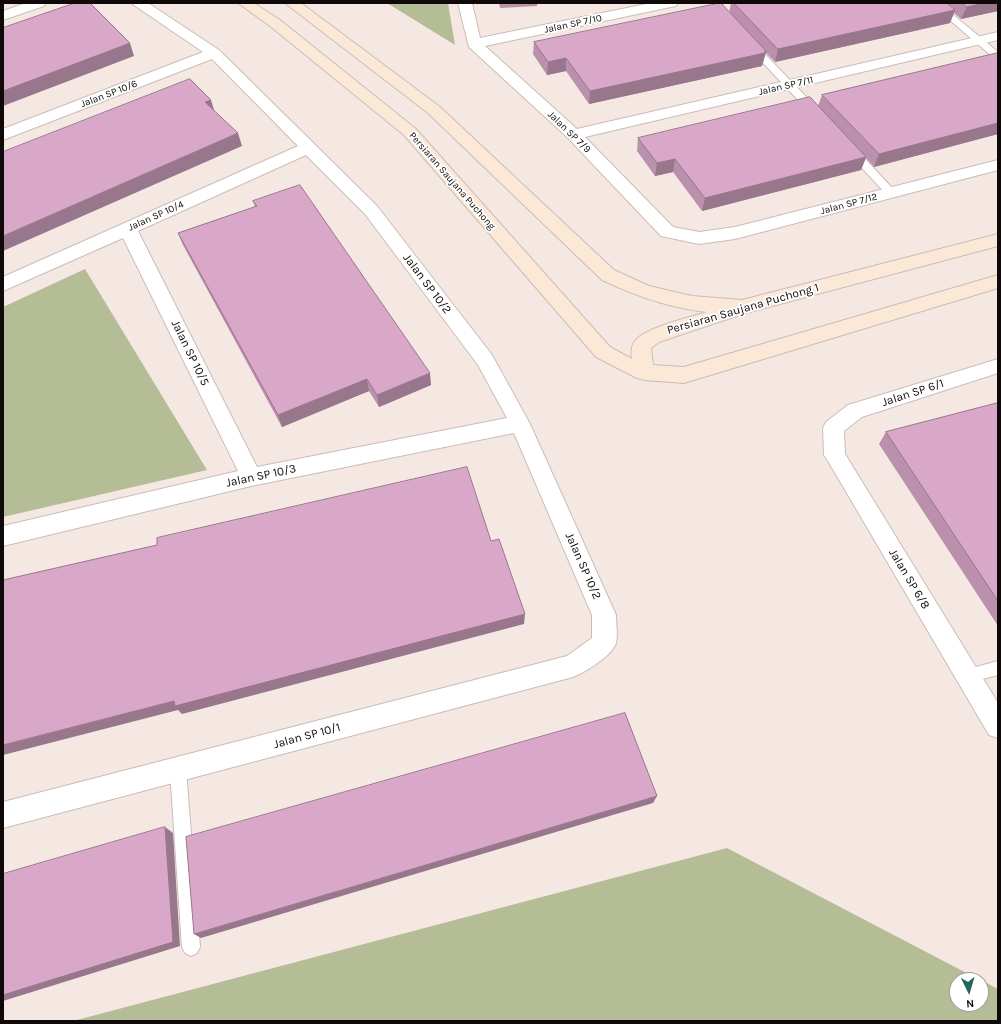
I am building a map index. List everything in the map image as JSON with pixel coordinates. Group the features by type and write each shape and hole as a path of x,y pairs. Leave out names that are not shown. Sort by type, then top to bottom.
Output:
{"street":[{"path":"3,16 39,3"},
{"name":"Jalan SP 10/2","path":"138,3 214,53 309,147 375,216 485,360 520,424 604,615 604,643"},
{"name":"Persiaran Saujana Puchong","path":"245,3 275,23 410,132 603,352 625,366 644,373"},
{"path":"292,3 434,110 608,275 640,291 666,299 701,305 742,307"},
{"path":"465,3 474,44"},
{"name":"Jalan SP 7/10","path":"474,44 671,3"},
{"name":"Jalan SP 7/11","path":"574,135 998,36"},
{"name":"Jalan SP 7/9","path":"474,44 574,135 667,232 699,238"},
{"name":"Jalan SP 10/6","path":"3,136 214,53"},
{"name":"Jalan SP 10/4","path":"3,285 309,147"},
{"name":"Jalan SP 7/12","path":"699,238 735,233 998,165"},
{"name":"Jalan SP 10/5","path":"128,229 251,477"},
{"name":"Persiaran Saujana Puchong 1","path":"644,373 641,354 642,345 652,336 742,307 998,240"},
{"path":"644,373 684,375 998,282"},
{"name":"Jalan SP 6/1","path":"833,428 855,411 998,366"},
{"name":"Jalan SP 10/3","path":"3,536 251,477 520,424"},
{"name":"Jalan SP 6/8","path":"833,428 835,455 998,726"},
{"name":"Jalan SP 10/1","path":"3,815 573,666 604,643"}],"lane":[{"path":"934,3 998,57"},
{"path":"743,36 821,119"},
{"path":"843,142 891,193"},
{"path":"967,676 998,668"},
{"path":"178,770 191,947"}],"green space":[{"path":"387,3 448,3 455,45"},
{"path":"85,269 207,470 3,517 3,307"},
{"path":"727,848 965,972 949,972 949,1012 989,1012 989,984 998,989 998,1021 73,1021"}],"building":[{"path":"75,3 90,3 130,43 3,91 3,28"},
{"path":"721,3 766,51 764,52 765,53 590,91 566,58 548,62 534,42"},
{"path":"734,3 947,3 955,10 778,49"},
{"path":"962,3 983,3 967,7"},
{"path":"998,53 998,123 879,154 822,95"},
{"path":"190,79 211,100 205,102 238,133 3,236 3,152"},
{"path":"810,97 866,157 705,198 675,159 657,163 638,138"},
{"path":"300,185 430,373 377,395 367,379 278,415 178,233 257,206 253,201"},
{"path":"998,403 998,601 886,432"},
{"path":"467,467 491,541 499,539 525,614 175,706 174,701 3,745 3,580 157,545 157,538"},
{"path":"625,713 657,796 194,934 186,837"},
{"path":"165,827 173,942 3,995 3,874"}]}
